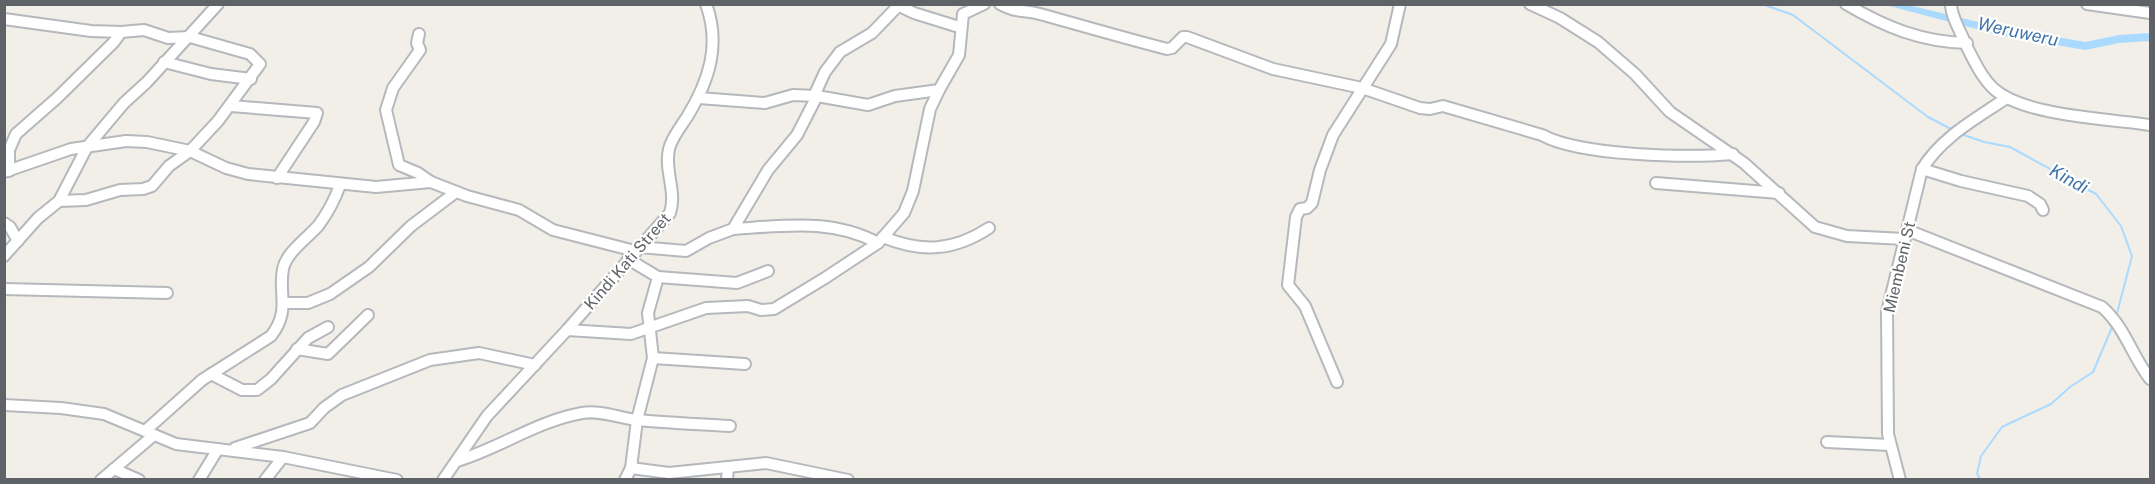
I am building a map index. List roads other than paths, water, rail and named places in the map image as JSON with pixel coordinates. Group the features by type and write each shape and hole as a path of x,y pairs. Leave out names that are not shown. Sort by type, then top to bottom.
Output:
{"street":[{"path":"4,256 38,218 59,201 87,147 124,103 190,37 218,4"},
{"name":"Kindi Kati Street","path":"443,480 487,416 567,330 634,252 663,223 674,206 667,156 669,146 699,98 715,53 715,35 706,4"},
{"path":"567,330 618,335 651,329 706,308 748,306 761,310 774,309 881,240 909,204 930,109 952,70 959,52 958,27 963,14 984,4"},
{"path":"1000,4 1015,12 1046,15 1091,30 1167,49 1172,48 1183,37 1187,37 1273,69 1362,88 1420,108 1430,109 1443,106 1559,143 1609,152 1672,156 1703,157 1733,154"},
{"path":"1026,13 1036,4"},
{"path":"1337,382 1305,306 1288,285 1298,211 1307,208 1312,203 1320,170 1333,135 1391,44 1396,33 1400,4"},
{"path":"1530,4 1555,14 1588,33 1636,76 1662,105 1684,123 1733,154 1803,217 1824,232 1905,235 2102,307 2122,328 2144,372 2151,379"},
{"path":"1846,4 1884,27 1902,33 1940,42 1967,44"},
{"path":"2087,4 2151,13"},
{"path":"733,229 768,170 797,135 825,72 840,52 872,33 897,5 958,27"},
{"path":"1951,7 1967,44 1987,80 2005,99 2030,107 2151,125"},
{"path":"4,19 66,28 121,32 149,31 162,38 190,37 230,47 257,58 260,64 231,106 190,151 169,166 148,187 120,190 86,200 59,201"},
{"path":"121,32 114,42 57,98 16,134 9,150 7,172 55,153 135,141 190,151 237,171 277,178 390,187 430,182"},
{"path":"419,34 417,43 420,50 393,88 386,115 399,165 418,173 430,182 456,192 519,210 554,230 634,252 686,251 709,238 733,229 831,225 902,246 932,250 959,245 977,237 988,228"},
{"path":"164,62 202,72 251,79"},
{"path":"699,98 765,103 790,95 815,96 868,105 895,96 939,90"},
{"name":"Miembeni St","path":"1900,480 1890,445 1887,415 1887,312 1922,169 1931,155 1950,136 2005,99"},
{"path":"231,106 317,114 277,178"},
{"path":"1922,169 1961,181 2028,196 2040,204 2043,210"},
{"path":"1656,183 1779,193"},
{"path":"101,480 150,433 180,398 211,374 271,336 277,328 284,303 283,268 294,251 319,224 335,198 340,184"},
{"path":"284,303 308,303 330,294 369,267 405,231 456,192"},
{"path":"4,223 18,241"},
{"path":"634,252 658,277 736,283 768,271"},
{"path":"625,480 631,468 637,420 653,358 648,313 658,277"},
{"path":"4,290 167,293"},
{"path":"297,349 327,354 368,315"},
{"path":"211,374 242,390 257,390 271,379 297,349 316,333 328,327"},
{"path":"232,449 310,423 330,402 430,360 479,353 535,365"},
{"path":"653,358 745,364"},
{"path":"4,405 61,408 104,414 186,446 232,449 284,457 397,480"},
{"path":"457,461 483,453 502,441 534,427 570,416 593,413 637,420 729,426"},
{"path":"1827,442 1890,445"},
{"path":"199,480 218,449"},
{"path":"265,480 284,457"},
{"path":"631,468 669,473 727,473 766,463 848,480"},
{"path":"114,469 139,480"}],"waterway":[{"name":"Kindi","path":"1762,4 1793,15 1928,117 1953,130"},
{"name":"Weruweru","path":"1887,4 1999,31 2085,46 2119,39 2150,37"},
{"name":"Kindi","path":"1961,134 1984,142 2010,147 2096,194 2121,226 2132,256 2116,317"},
{"name":"Kindi","path":"1981,480 1977,474 1981,456 2002,427 2051,404 2070,387 2093,372 2113,325"}]}
